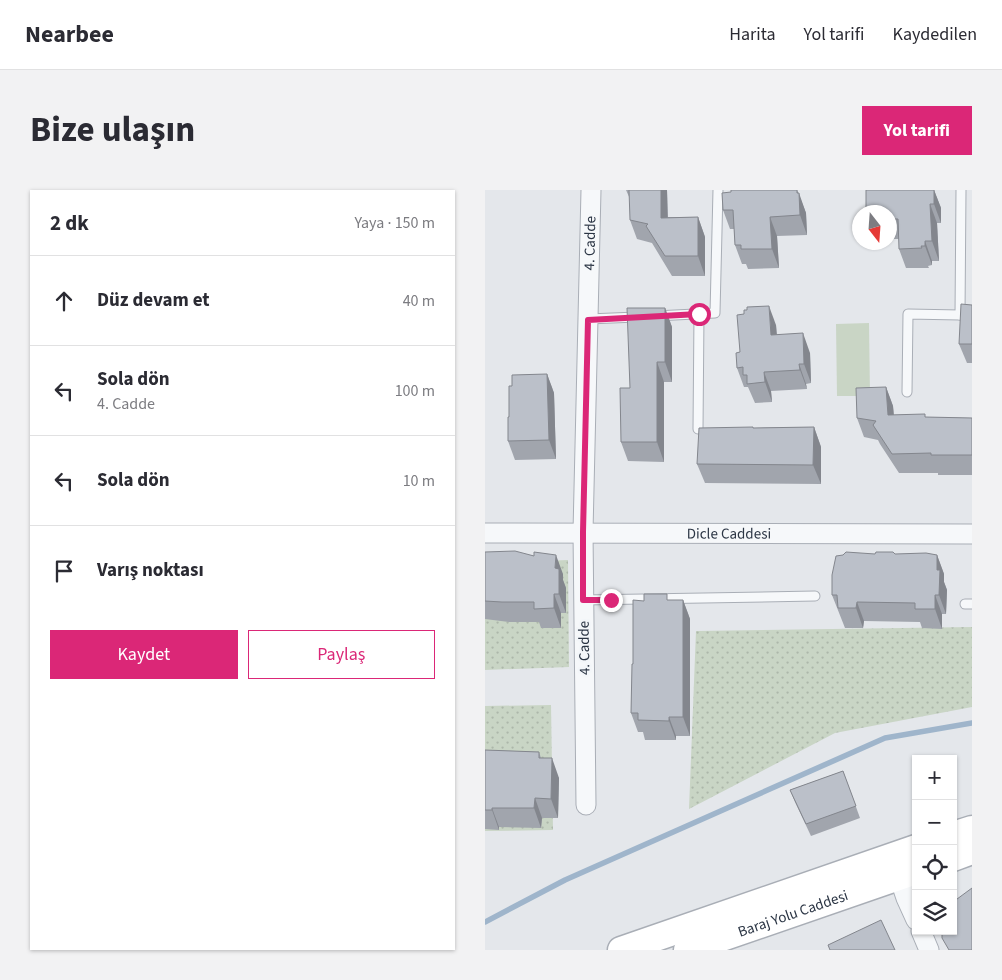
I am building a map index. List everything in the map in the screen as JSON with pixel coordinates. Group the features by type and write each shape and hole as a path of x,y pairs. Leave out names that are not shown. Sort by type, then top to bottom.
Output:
{"street":[{"name":"4. Cadde","path":"586,805 583,532 591,190"},
{"name":"Dicle Caddesi","path":"485,532 972,534"},
{"path":"957,835 972,829"},
{"path":"957,857 972,852"},
{"name":"Baraj Yolu Caddesi","path":"621,950 686,945 902,868 912,854"},
{"path":"902,868 905,898 912,912"},
{"path":"923,935 929,950"}],"lane":[{"path":"588,320 715,313 718,190"},
{"path":"960,315 961,190"},
{"path":"698,429 699,314"},
{"path":"907,392 909,314 972,314"},
{"path":"583,600 815,596"}],"green space":[{"path":"869,323 870,396 837,396 836,324"},
{"path":"568,560 569,667 485,670 485,563"},
{"path":"972,627 972,707 835,733 689,809 696,631"},
{"path":"551,705 553,830 485,831 485,706"}],"building":[{"path":"629,190 661,190 661,218 698,217 698,256 665,256 646,226 648,224 630,220"},
{"path":"731,190 797,190 797,193 799,193 800,215 770,217 772,249 741,249 741,245 735,245 733,210 723,210 722,193 731,192"},
{"path":"866,190 934,190 934,204 930,204 932,241 925,241 925,246 921,246 922,248 899,249 897,205 866,205"},
{"path":"961,304 972,305 972,344 959,344"},
{"path":"769,306 771,335 803,333 804,364 799,364 800,370 764,372 765,382 747,384 747,375 743,375 743,367 737,368 736,353 740,352 737,315 744,314 744,310 747,310 747,307"},
{"path":"627,308 665,308 665,362 657,362 657,442 621,442 620,388 630,388"},
{"path":"547,374 549,440 508,441 509,386 512,386 512,375"},
{"path":"886,387 888,415 925,414 925,417 972,418 972,455 892,454 873,425 876,421 857,418 856,388"},
{"path":"814,427 813,465 697,464 699,428"},
{"path":"515,551 534,556 534,552 556,555 555,568 559,569 559,594 554,594 554,608 534,609 534,602 485,601 485,552"},
{"path":"846,552 875,554 876,552 893,552 895,554 926,553 937,555 937,570 940,570 939,595 935,595 935,609 915,609 915,603 857,602 856,608 838,608 837,595 832,595 832,575 836,556 843,555"},
{"path":"644,594 667,594 667,600 683,600 683,717 669,717 669,721 638,720 638,713 631,713 633,600 644,601"},
{"path":"485,750 539,752 539,758 552,758 551,799 535,798 534,808 492,808 492,810 485,810"},
{"path":"843,771 856,806 806,824 790,790"},
{"path":"972,888 972,950 949,950 942,938 942,935 957,935 957,899"},
{"path":"881,920 895,950 830,950 828,945"}],"waterway":[{"path":"485,922 565,880 885,738 972,723"}],"route":[{"path":"611,600 583,600 588,320 699,314"}]}
